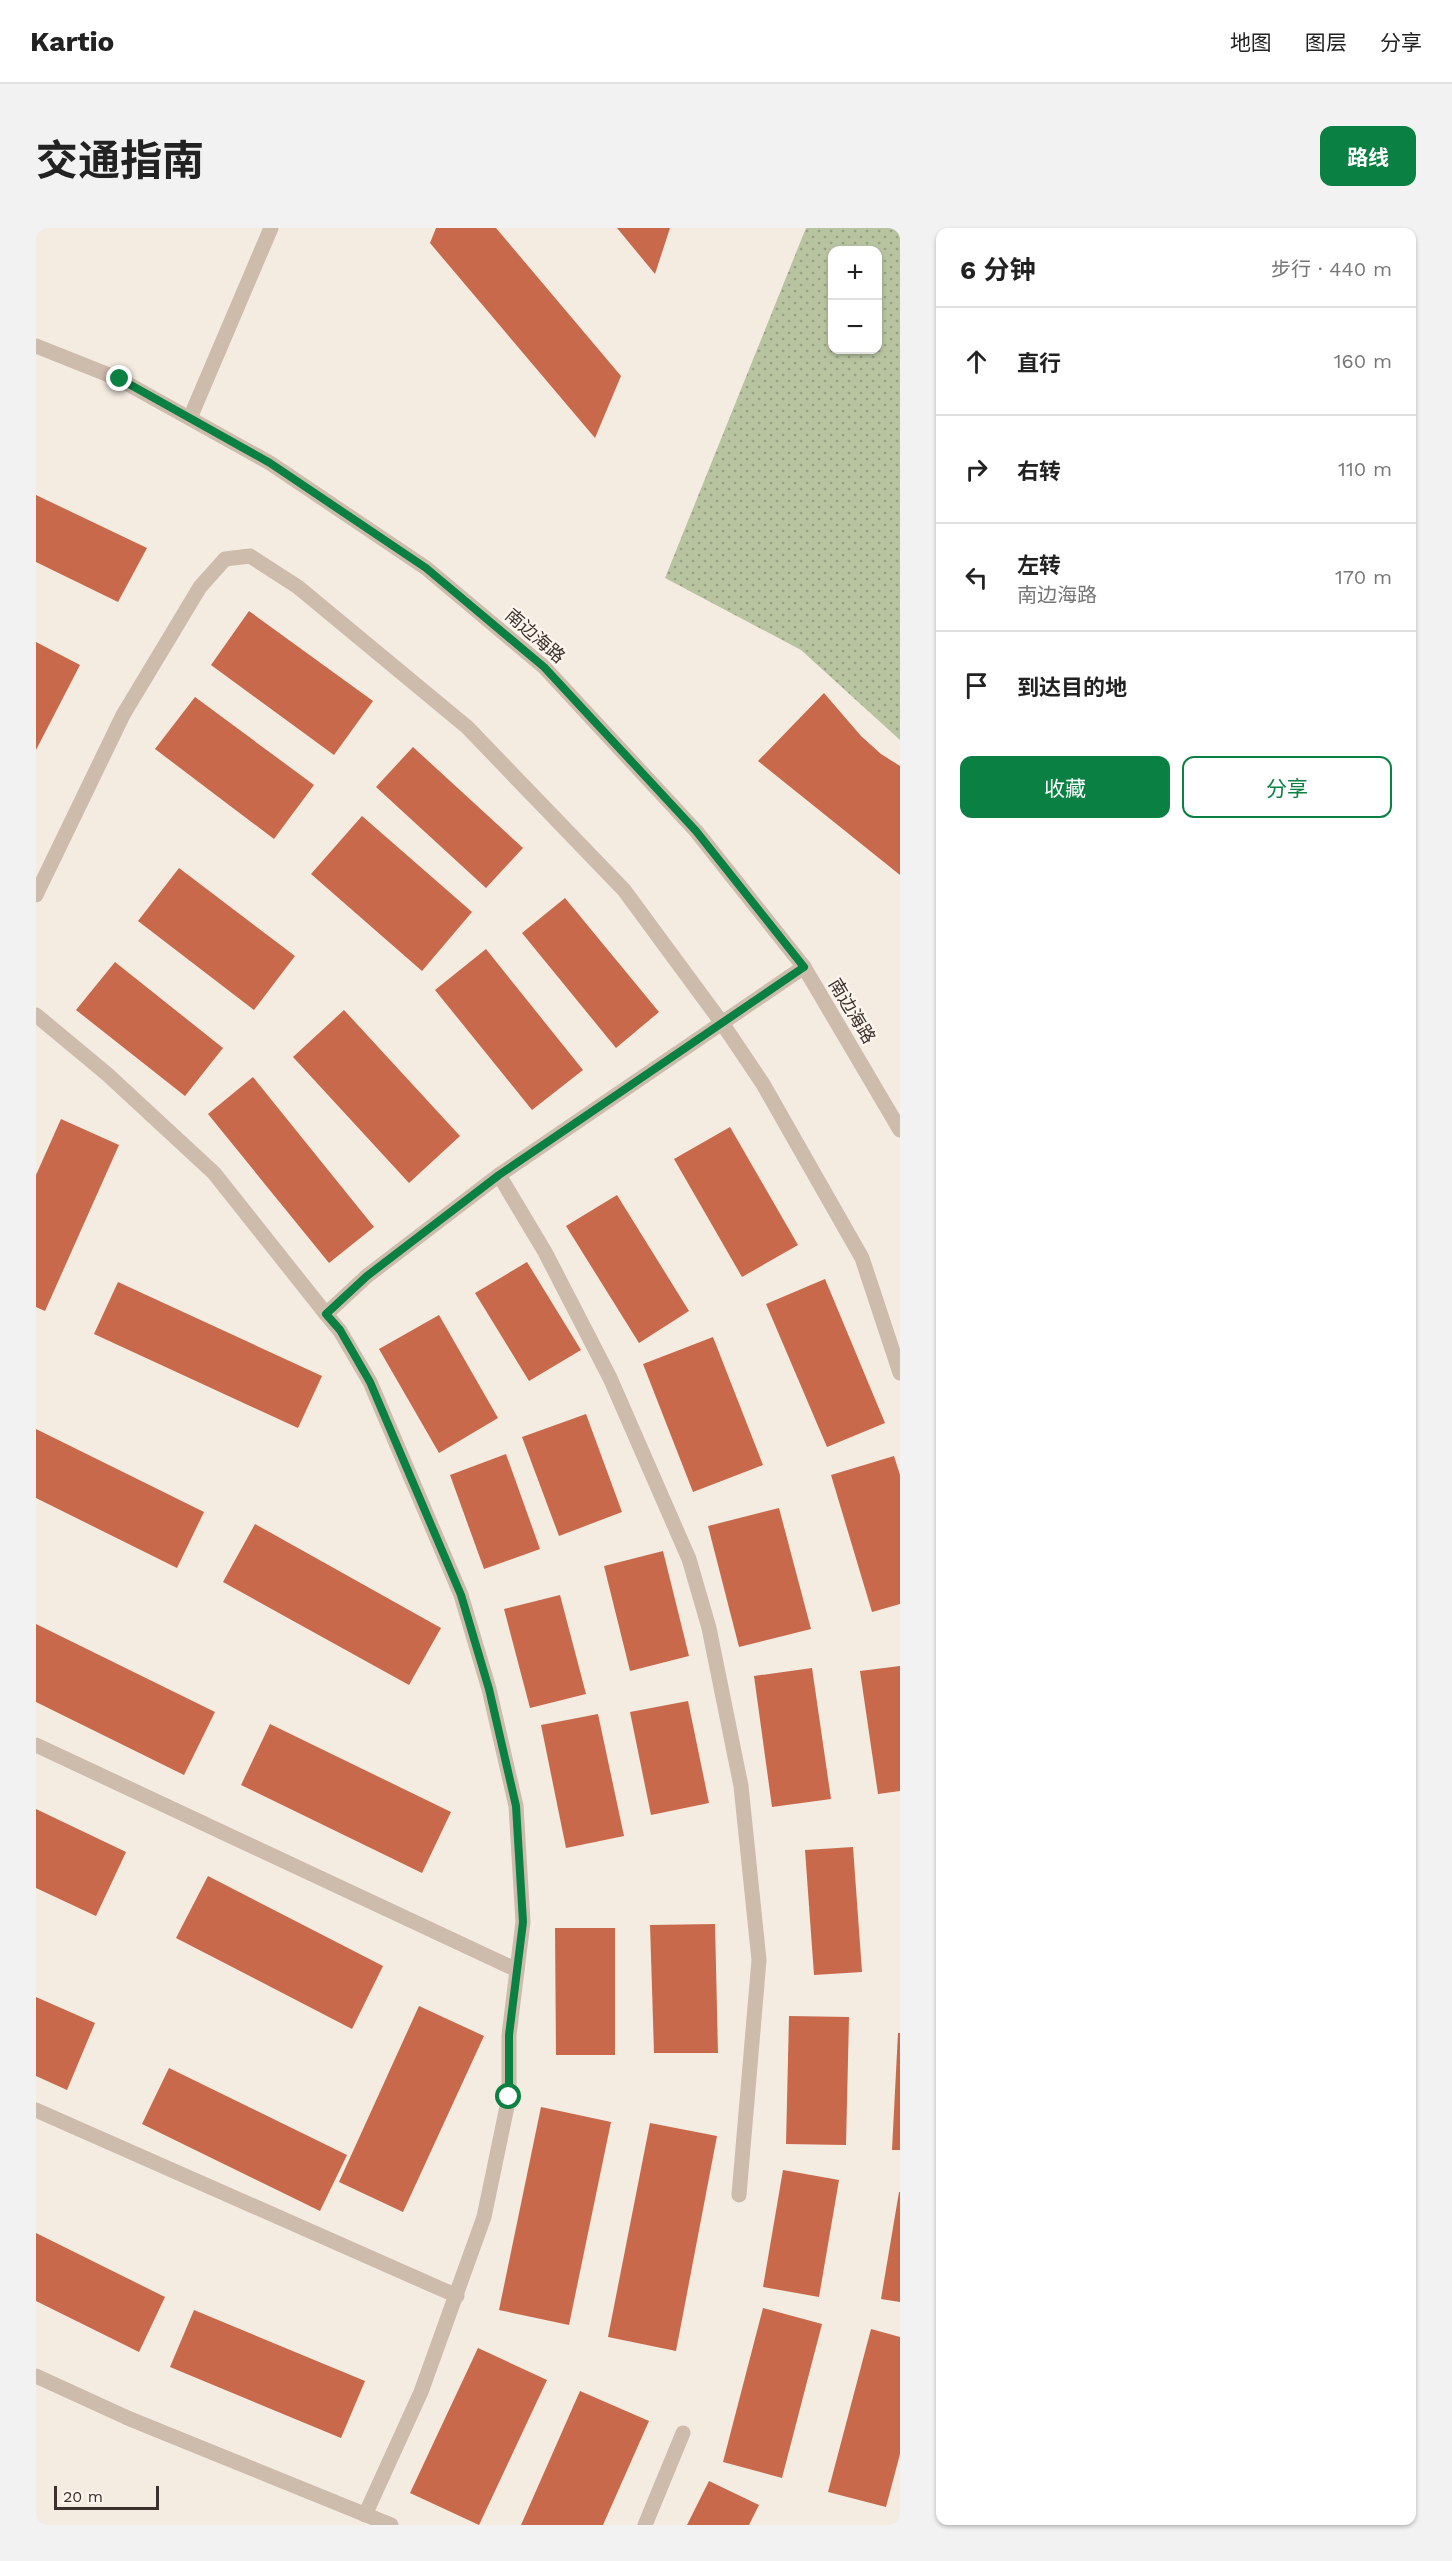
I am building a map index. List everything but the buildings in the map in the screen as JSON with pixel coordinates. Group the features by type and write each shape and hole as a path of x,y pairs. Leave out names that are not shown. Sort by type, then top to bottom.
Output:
{"street":[{"path":"190,418 270,228"},
{"name":"南边海路","path":"36,346 120,379 270,463 426,568 544,667 696,831 804,967 900,1130"},
{"path":"36,895 123,715 200,587 225,559 250,556 298,587 467,727 624,890 722,1023 763,1084 862,1258 900,1373"},
{"path":"326,1314 367,1276 499,1175 804,967"},
{"path":"36,1014 106,1074 214,1173 340,1330 370,1382 461,1595 486,1678 516,1806 523,1922 509,2035 509,2097 484,2217 421,2392 365,2515"},
{"path":"499,1175 545,1252 609,1378 689,1559 709,1628 741,1786 759,1960 739,2195"},
{"path":"36,1745 517,1970"},
{"path":"36,2110 457,2296"},
{"path":"36,2376 130,2419 390,2525"},
{"path":"645,2525 684,2433"}],"green space":[{"path":"806,228 900,228 900,740 801,650 665,578"}],"route":[{"path":"120,379 270,463 426,568 544,667 696,831 804,967 499,1175 367,1276 326,1314 340,1330 370,1382 461,1595 489,1689 516,1806 523,1922 509,2035 509,2097"}]}
